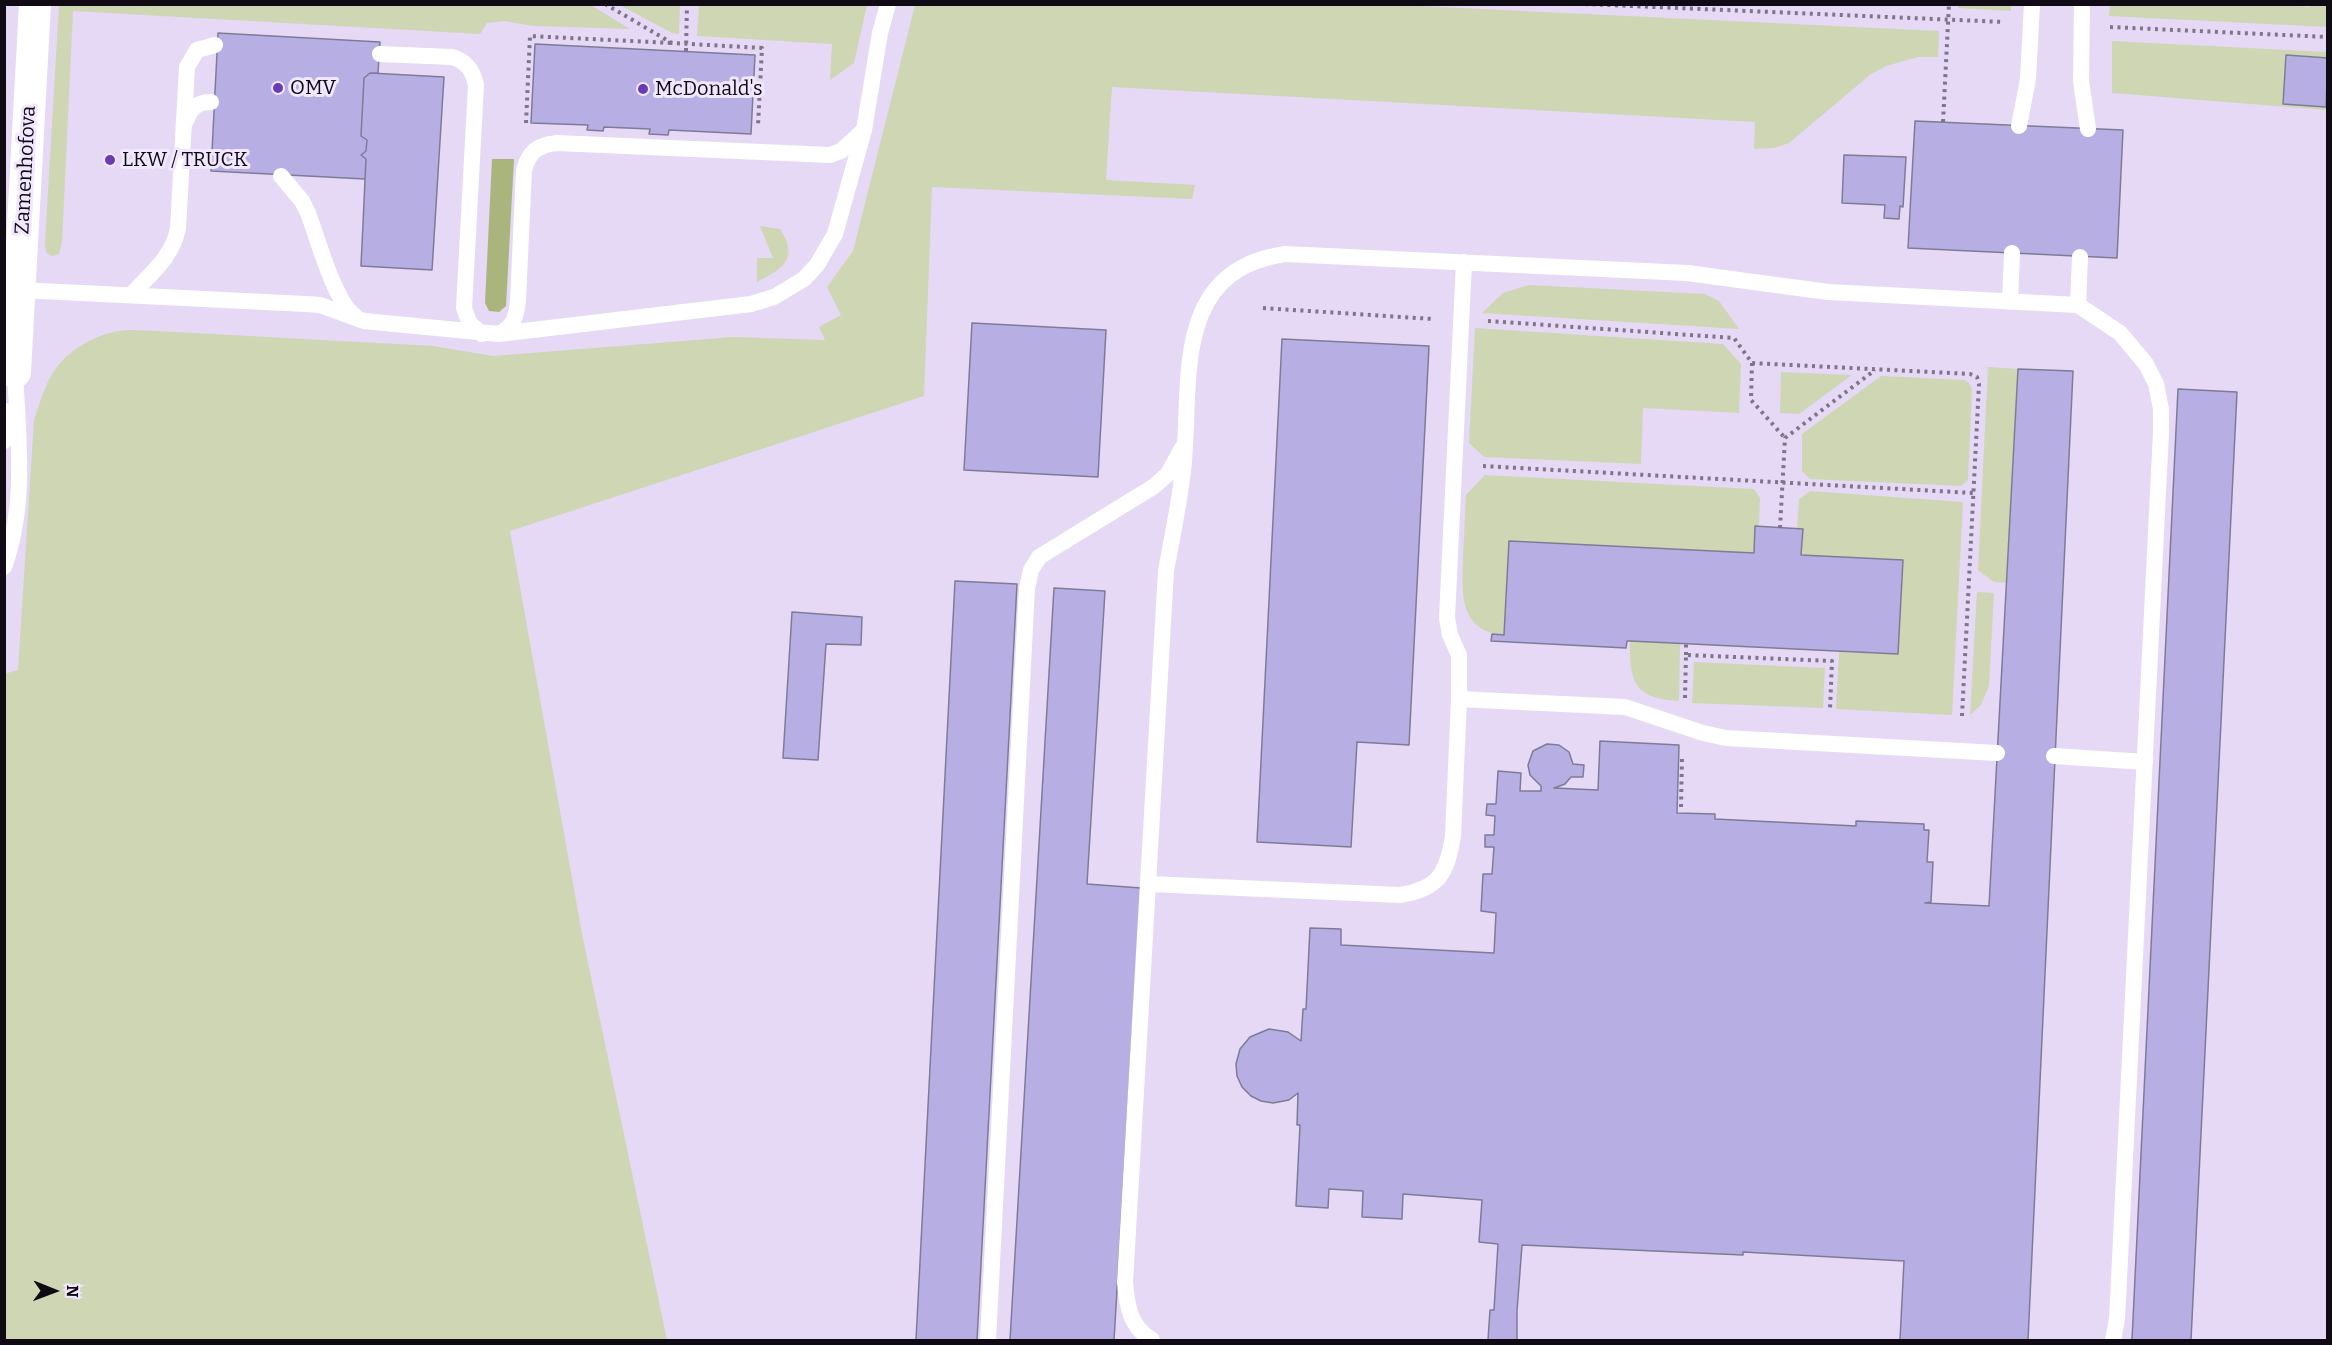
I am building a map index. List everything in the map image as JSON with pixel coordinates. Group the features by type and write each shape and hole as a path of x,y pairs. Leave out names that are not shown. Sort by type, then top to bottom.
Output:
{"street":[{"name":"Zamenhofova","path":"15,372 12,288 35,4"}],"lane":[{"path":"12,288 320,305 364,321 491,334 751,304 774,297 804,279 817,265 835,234 864,130 880,33 888,4"},
{"path":"2019,126 2028,79 2032,4"},
{"path":"2082,4 2081,81 2088,129"},
{"path":"2083,26 2088,4"},
{"path":"131,296 168,255 175,243 178,228 187,67 197,50 215,45"},
{"path":"380,54 452,57 469,67 474,75 476,85 464,308 470,324 491,334 506,330 516,320 524,170 527,158 533,150 544,144 557,143 830,155 841,151 864,130"},
{"path":"183,127 194,106 202,102 211,102"},
{"path":"281,176 302,201 308,213 345,307 364,321"},
{"path":"2010,302 2013,253"},
{"path":"1144,1339 1133,1321 1127,1304 1125,1282 1166,571 1183,471 1189,356 1193,336 1213,294 1229,278 1250,264 1265,257 1285,254 1687,273 1828,292 2078,305 2120,333 2146,364 2156,384 2161,409 2117,1318 2113,1341"},
{"path":"2078,305 2080,257"},
{"path":"1149,884 1400,895 1431,886 1443,875 1453,837 1459,699 1460,655 1450,634 1447,618 1464,262"},
{"name":"Zamenhofova","path":"4,441 15,372"},
{"name":"Zamenhofova","path":"4,567 13,543 20,486 15,372"},
{"path":"988,1341 1027,588 1031,570 1039,557 1153,487 1168,474 1185,442"},
{"path":"1459,699 1625,707 1703,734 1726,738 1997,753"},
{"path":"2054,756 2145,762"}],"path":[{"path":"605,4 672,43"},
{"path":"686,51 687,4"},
{"path":"1585,4 2010,22"},
{"path":"1943,122 1949,4"},
{"path":"2110,27 2328,37"},
{"path":"525,126 530,36 762,48 758,129"},
{"path":"1263,308 1441,319"},
{"path":"1478,321 1734,338 1752,363 1751,400 1785,438 1780,528"},
{"path":"1752,363 1970,374 1977,377 1979,384 1962,716"},
{"path":"1930,365 1930,372"},
{"path":"1785,438 1876,369"},
{"path":"1454,465 1973,493"},
{"path":"1684,702 1686,644"},
{"path":"1686,655 1832,661 1830,709"},
{"path":"1681,807 1682,754"}],"green space":[{"path":"589,4 630,29 533,26 504,21 487,23 480,34 73,11 62,242 59,254 51,256 46,252 59,5"},
{"path":"699,4 867,5 854,63 830,80 832,44 697,36"},
{"path":"620,5 680,5 679,34 672,33"},
{"path":"915,5 1399,5 1939,31 1938,57 1918,57 1886,66 1871,74 1789,143 1774,148 1754,149 1755,122 1112,87 1106,180 1195,185 1192,199 932,187 924,396 510,531 582,934 667,1340 5,1340 4,674 18,670 34,420 52,374 67,356 87,342 97,337 128,330 433,346 493,356 733,337 825,340 819,327 841,315 827,287 853,251"},
{"path":"1958,5 2011,5 2011,11 1958,8"},
{"path":"2110,5 2292,5 2309,7 2309,5 2326,5 2327,27 2109,16"},
{"path":"2112,41 2327,52 2327,58 2286,56 2283,104 2327,107 2327,110 2112,93"},
{"path":"492,159 514,159 506,306 499,312 489,311 485,303"},
{"path":"760,226 780,229 786,239 788,256 781,267 757,282 757,258 773,258"},
{"path":"1529,285 1705,294 1719,301 1739,329 1482,313 1503,293"},
{"path":"1475,328 1723,344 1741,364 1739,413 1643,408 1641,464 1484,457 1469,443"},
{"path":"1988,367 2018,369 2006,583 1994,582 1978,570"},
{"path":"1781,372 1852,375 1799,414 1780,413"},
{"path":"1881,376 1965,380 1969,383 1972,389 1968,480 1961,486 1810,479 1802,471 1802,434"},
{"path":"1485,475 1754,489 1760,498 1759,526 1755,527 1754,553 1509,541 1504,635 1489,632 1478,626 1471,618 1463,596 1466,495"},
{"path":"1810,491 1963,502 1952,715 1836,709 1839,652 1898,654 1903,561 1801,555 1803,529 1797,529 1799,499"},
{"path":"1977,592 1994,593 1989,686 1981,705 1970,715"},
{"path":"1630,641 1680,644 1679,701 1653,697 1638,686 1631,667"},
{"path":"1694,662 1825,668 1823,708 1692,703"}],"building":[{"path":"218,33 380,42 378,73 370,73 364,78 361,136 367,140 366,151 361,155 366,159 365,179 211,171"},
{"name":"McDonald's","path":"535,44 755,55 751,134 669,130 668,135 649,134 650,129 604,127 603,131 587,130 588,125 531,123"},
{"path":"2286,55 2328,58 2326,107 2283,104"},
{"path":"370,73 444,77 432,270 361,266 366,159 361,155 366,151 367,140 361,136 364,78"},
{"path":"1915,121 2123,130 2117,258 1908,248"},
{"path":"1844,155 1906,157 1903,207 1900,206 1899,219 1884,218 1885,205 1842,203"},
{"path":"972,323 1106,330 1098,477 964,470"},
{"path":"1282,339 1429,346 1409,745 1357,742 1351,847 1257,842"},
{"path":"2018,369 2073,371 2028,1340 1900,1340 1904,1261 1743,1252 1743,1255 1522,1245 1517,1340 1488,1340 1490,1310 1494,1310 1498,1244 1479,1242 1482,1200 1403,1194 1402,1219 1362,1217 1363,1191 1329,1189 1328,1208 1296,1206 1300,1125 1297,1125 1298,1093 1289,1100 1273,1103 1251,1096 1242,1087 1237,1076 1236,1064 1240,1049 1250,1037 1269,1029 1288,1032 1301,1041 1303,1009 1306,1009 1310,928 1341,929 1341,945 1494,953 1496,913 1481,911 1483,874 1492,874 1494,847 1485,847 1485,835 1494,835 1495,816 1486,815 1487,804 1496,804 1498,771 1521,773 1520,791 1541,791 1541,786 1530,775 1528,765 1533,751 1547,744 1559,745 1569,752 1573,764 1584,765 1583,777 1571,777 1565,784 1554,788 1598,790 1600,741 1679,745 1677,813 1715,814 1715,819 1856,826 1856,821 1924,824 1924,830 1929,830 1927,862 1933,862 1931,902 1925,903 1989,906"},
{"path":"2178,389 2237,392 2191,1340 2132,1340"},
{"path":"1755,526 1803,529 1801,555 1903,560 1898,654 1630,641 1627,641 1626,648 1491,641 1492,634 1504,635 1509,541 1754,553"},
{"path":"955,581 1017,584 977,1340 916,1340"},
{"path":"1054,588 1105,591 1087,884 1141,888 1114,1340 1010,1340"},
{"path":"792,612 862,617 861,645 826,644 818,760 783,758"}],"place":[{"name":"OMV","path":"278,88"},
{"name":"McDonald's","path":"643,89"},
{"name":"LKW / TRUCK","path":"110,160"}]}
